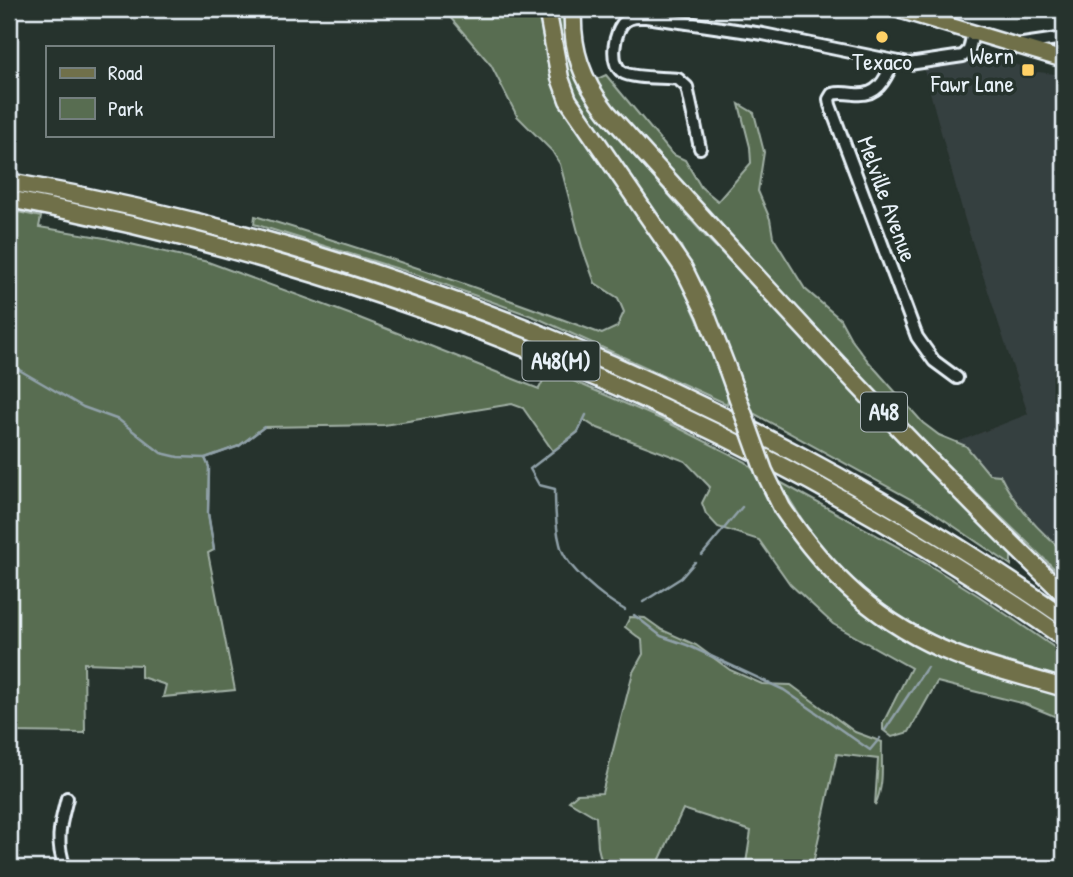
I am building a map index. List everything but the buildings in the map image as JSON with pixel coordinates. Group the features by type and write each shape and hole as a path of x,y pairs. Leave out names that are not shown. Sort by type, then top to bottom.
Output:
{"highway":[{"path":"547,9 560,78 568,100 684,269 706,314 760,460 782,508 823,564 863,601 917,637 957,655 1064,688"},
{"name":"A48","path":"573,9 573,33 580,69 607,113 709,226 941,472 1064,594"},
{"name":"A48(M)","path":"9,182 125,205 275,243 413,286 524,327 684,397 841,477 974,557 1064,617"},
{"name":"A48(M)","path":"9,199 138,225 283,263 426,309 569,364 679,414 813,482 937,554 1064,638"}],"main road":[{"path":"895,9 1064,60"}],"street":[{"path":"700,148 687,88 683,81 624,73 614,60 622,24 636,16 763,34 893,62 916,64 963,55 969,50 973,33"},
{"path":"1014,45 1064,38"},
{"name":"Melville Avenue","path":"893,62 887,77 876,90 861,95 832,94 830,105 917,337 934,361 957,378"},
{"path":"65,868 58,850 60,826 67,798"}],"shaded area":[{"path":"996,58 1023,67 1022,71 1033,75 1038,72 1064,75 1064,557 945,447 1028,414 965,220 924,70"}],"green space":[{"path":"443,9 539,9 552,71 682,284 719,370 728,399 727,404 537,318 418,275 254,224 255,216 343,243 602,334 617,327 624,312 618,298 595,283 582,247 560,164 552,151 517,116 491,65"},
{"path":"556,9 566,9 578,76 598,115 706,237 1011,550 1011,565 927,508 753,413 736,366 681,246 632,182 576,100 564,68"},
{"path":"606,75 672,154 685,160 701,187 718,201 751,163 750,147 739,104 754,113 764,152 758,191 770,219 773,237 805,289 840,319 868,361 923,423 939,435 966,446 989,474 1000,475 1028,517 1064,552 1064,578 935,453 808,322 600,94 597,79"},
{"path":"9,210 41,217 39,227 105,238 208,262 539,389 548,370 663,420 746,462 759,476 778,518 817,569 857,607 906,640 952,661 1064,696 1064,720 1025,704 937,682 909,732 892,737 883,730 883,723 911,668 833,624 790,584 759,540 718,527 706,514 702,503 710,487 685,461 595,427 584,420 578,432 553,451 523,408 512,404 384,425 264,427 239,446 205,458 209,467 208,513 214,550 208,553 235,690 163,697 166,685 141,677 141,665 84,663 85,733 9,732"},
{"path":"780,482 911,554 1064,654 1064,679 957,645 902,617 854,580 832,558 795,509"},
{"path":"630,617 645,618 662,630 696,645 730,670 762,684 791,685 855,732 882,742 881,782 875,805 878,759 837,754 812,868 768,868 746,863 751,831 683,809 656,868 603,868 596,817 569,801 577,794 602,793 633,672 643,654 642,640 625,627"}],"waterway":[{"path":"9,364 83,407 119,420 161,453 205,458 239,446 264,427"},
{"path":"586,415 578,432 530,469 539,485 555,489 559,538 569,563 597,591 625,610"},
{"path":"205,458 209,467 208,513 214,550"},
{"path":"702,555 742,507"},
{"path":"643,602 681,578 695,562"},
{"path":"634,615 661,636 687,645 784,690 870,750 880,738"},
{"path":"885,730 927,667"}],"place":[{"name":"Texaco","path":"882,37"},
{"name":"Wern Fawr Lane","path":"1028,70"}]}
